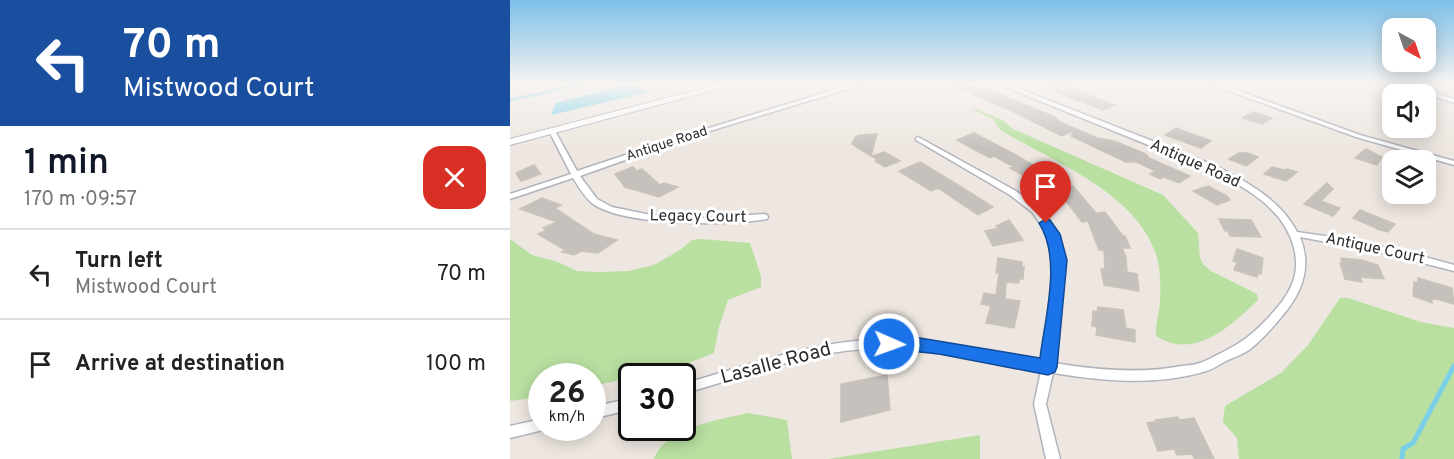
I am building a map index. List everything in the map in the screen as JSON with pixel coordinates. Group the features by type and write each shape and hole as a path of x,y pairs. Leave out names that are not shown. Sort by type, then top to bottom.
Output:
{"street":[{"path":"510,142 650,105"},
{"name":"Antique Road","path":"510,197 688,136 790,105"},
{"name":"Antique Road","path":"1048,367 1120,377 1139,376 1201,367 1229,356 1256,337 1284,306 1299,282 1302,257 1295,234 1267,201 1227,175 1054,105"},
{"path":"1273,105 1358,136 1454,163"},
{"name":"Legacy Court","path":"552,131 572,171 577,174 578,180 594,201 609,209 651,218 704,221 764,218"},
{"path":"918,139 1013,193 1035,210 1053,234 1059,260 1048,367 1040,404 1053,459"},
{"name":"Antique Court","path":"1295,234 1387,249 1454,268"},
{"name":"Lasalle Road","path":"696,385 830,349 870,344 908,343 1048,367"},
{"path":"510,432 528,428"}],"green space":[{"path":"972,109 1004,121 1013,129 1163,195 1198,233 1200,258 1204,265 1211,271 1257,294 1258,300 1224,329 1198,342 1184,345 1170,343 1156,336 1160,276 1156,254 1145,232 1130,213 1090,180 1000,130 993,119"},
{"path":"510,239 532,255 558,262 577,271 598,272 629,271 654,265 692,240 750,243 761,276 761,287 728,300 719,327 714,353 689,363 618,363 618,380 606,383 606,363 528,363 528,399 510,401"},
{"path":"1340,298 1348,298 1421,322 1454,328 1454,459 1239,459 1237,438 1223,422 1225,406 1281,373 1308,345"},
{"path":"748,413 787,420 792,459 654,459 667,441 696,441 696,426"},
{"path":"980,435 980,459 828,459"}],"water":[{"path":"555,105 592,105 551,115"}],"building":[{"path":"999,105 1027,105 1097,138 1114,141 1146,154 1149,158 1190,176 1179,183 1164,177 1160,179 1150,174 1156,171 1136,162 1126,162 1071,136 1074,130 1062,136"},
{"path":"1091,105 1114,105 1103,110"},
{"path":"1253,112 1272,118 1262,124 1242,118"},
{"path":"1176,128 1211,141 1201,148 1165,135"},
{"path":"974,133 1037,167 1033,168 1067,188 1073,186 1096,213 1105,212 1125,236 1130,248 1122,248 1126,257 1127,272 1137,274 1139,291 1104,285 1101,269 1105,269 1104,250 1099,250 1088,221 1082,222 1062,196 1057,198 1032,178 1010,168 1014,167 994,156 990,158 957,140"},
{"path":"877,134 871,156 852,144 855,137 860,135"},
{"path":"1366,149 1382,157 1377,165 1355,158"},
{"path":"884,152 900,161 885,167 875,161 877,160 872,156"},
{"path":"1239,153 1258,157 1246,166 1229,159"},
{"path":"920,162 993,207 978,215 938,188 931,191 899,171"},
{"path":"534,165 541,174 521,181 516,173"},
{"path":"633,167 637,171 642,169 660,185 664,183 678,187 659,197 625,187 615,174"},
{"path":"1272,167 1297,172 1286,181 1264,174"},
{"path":"1327,183 1333,189 1321,201 1340,208 1333,216 1304,204"},
{"path":"1208,186 1230,200 1217,205 1193,191"},
{"path":"542,198 561,205 555,208 594,234 617,240 598,253 581,251 574,255 562,252 565,250 538,234 547,230 543,228 557,222 520,209"},
{"path":"1360,210 1395,224 1388,232 1380,230 1353,218"},
{"path":"1219,219 1251,220 1261,237 1230,236"},
{"path":"1009,220 1023,240 993,246 985,231 999,228 996,226"},
{"path":"1237,249 1263,258 1261,274 1258,273 1257,277 1234,270 1237,262 1233,261"},
{"path":"998,258 1022,262 1022,267 1024,267 1023,279 1019,279 1019,283 1006,282 1005,299 1020,301 1014,328 986,323 991,306 981,304 984,293 996,295 999,273 996,273"},
{"path":"1341,258 1378,265 1384,279 1360,277 1362,282 1345,279 1340,263 1342,263"},
{"path":"1418,278 1452,288 1454,304 1432,298 1432,303 1413,296 1414,282 1418,283"},
{"path":"1098,307 1123,310 1126,328 1135,330 1135,342 1096,335 1097,327 1092,326 1093,311 1097,312"},
{"path":"887,375 890,410 841,422 841,384"},
{"path":"1178,417 1179,420 1194,418 1214,459 1195,459 1192,454 1177,455 1174,449 1158,451 1147,423"}],"waterway":[{"path":"1402,459 1403,449 1413,443 1454,366"}],"route":[{"path":"889,344 908,343 939,347 1048,367 1059,260 1053,234 1046,223"}]}
